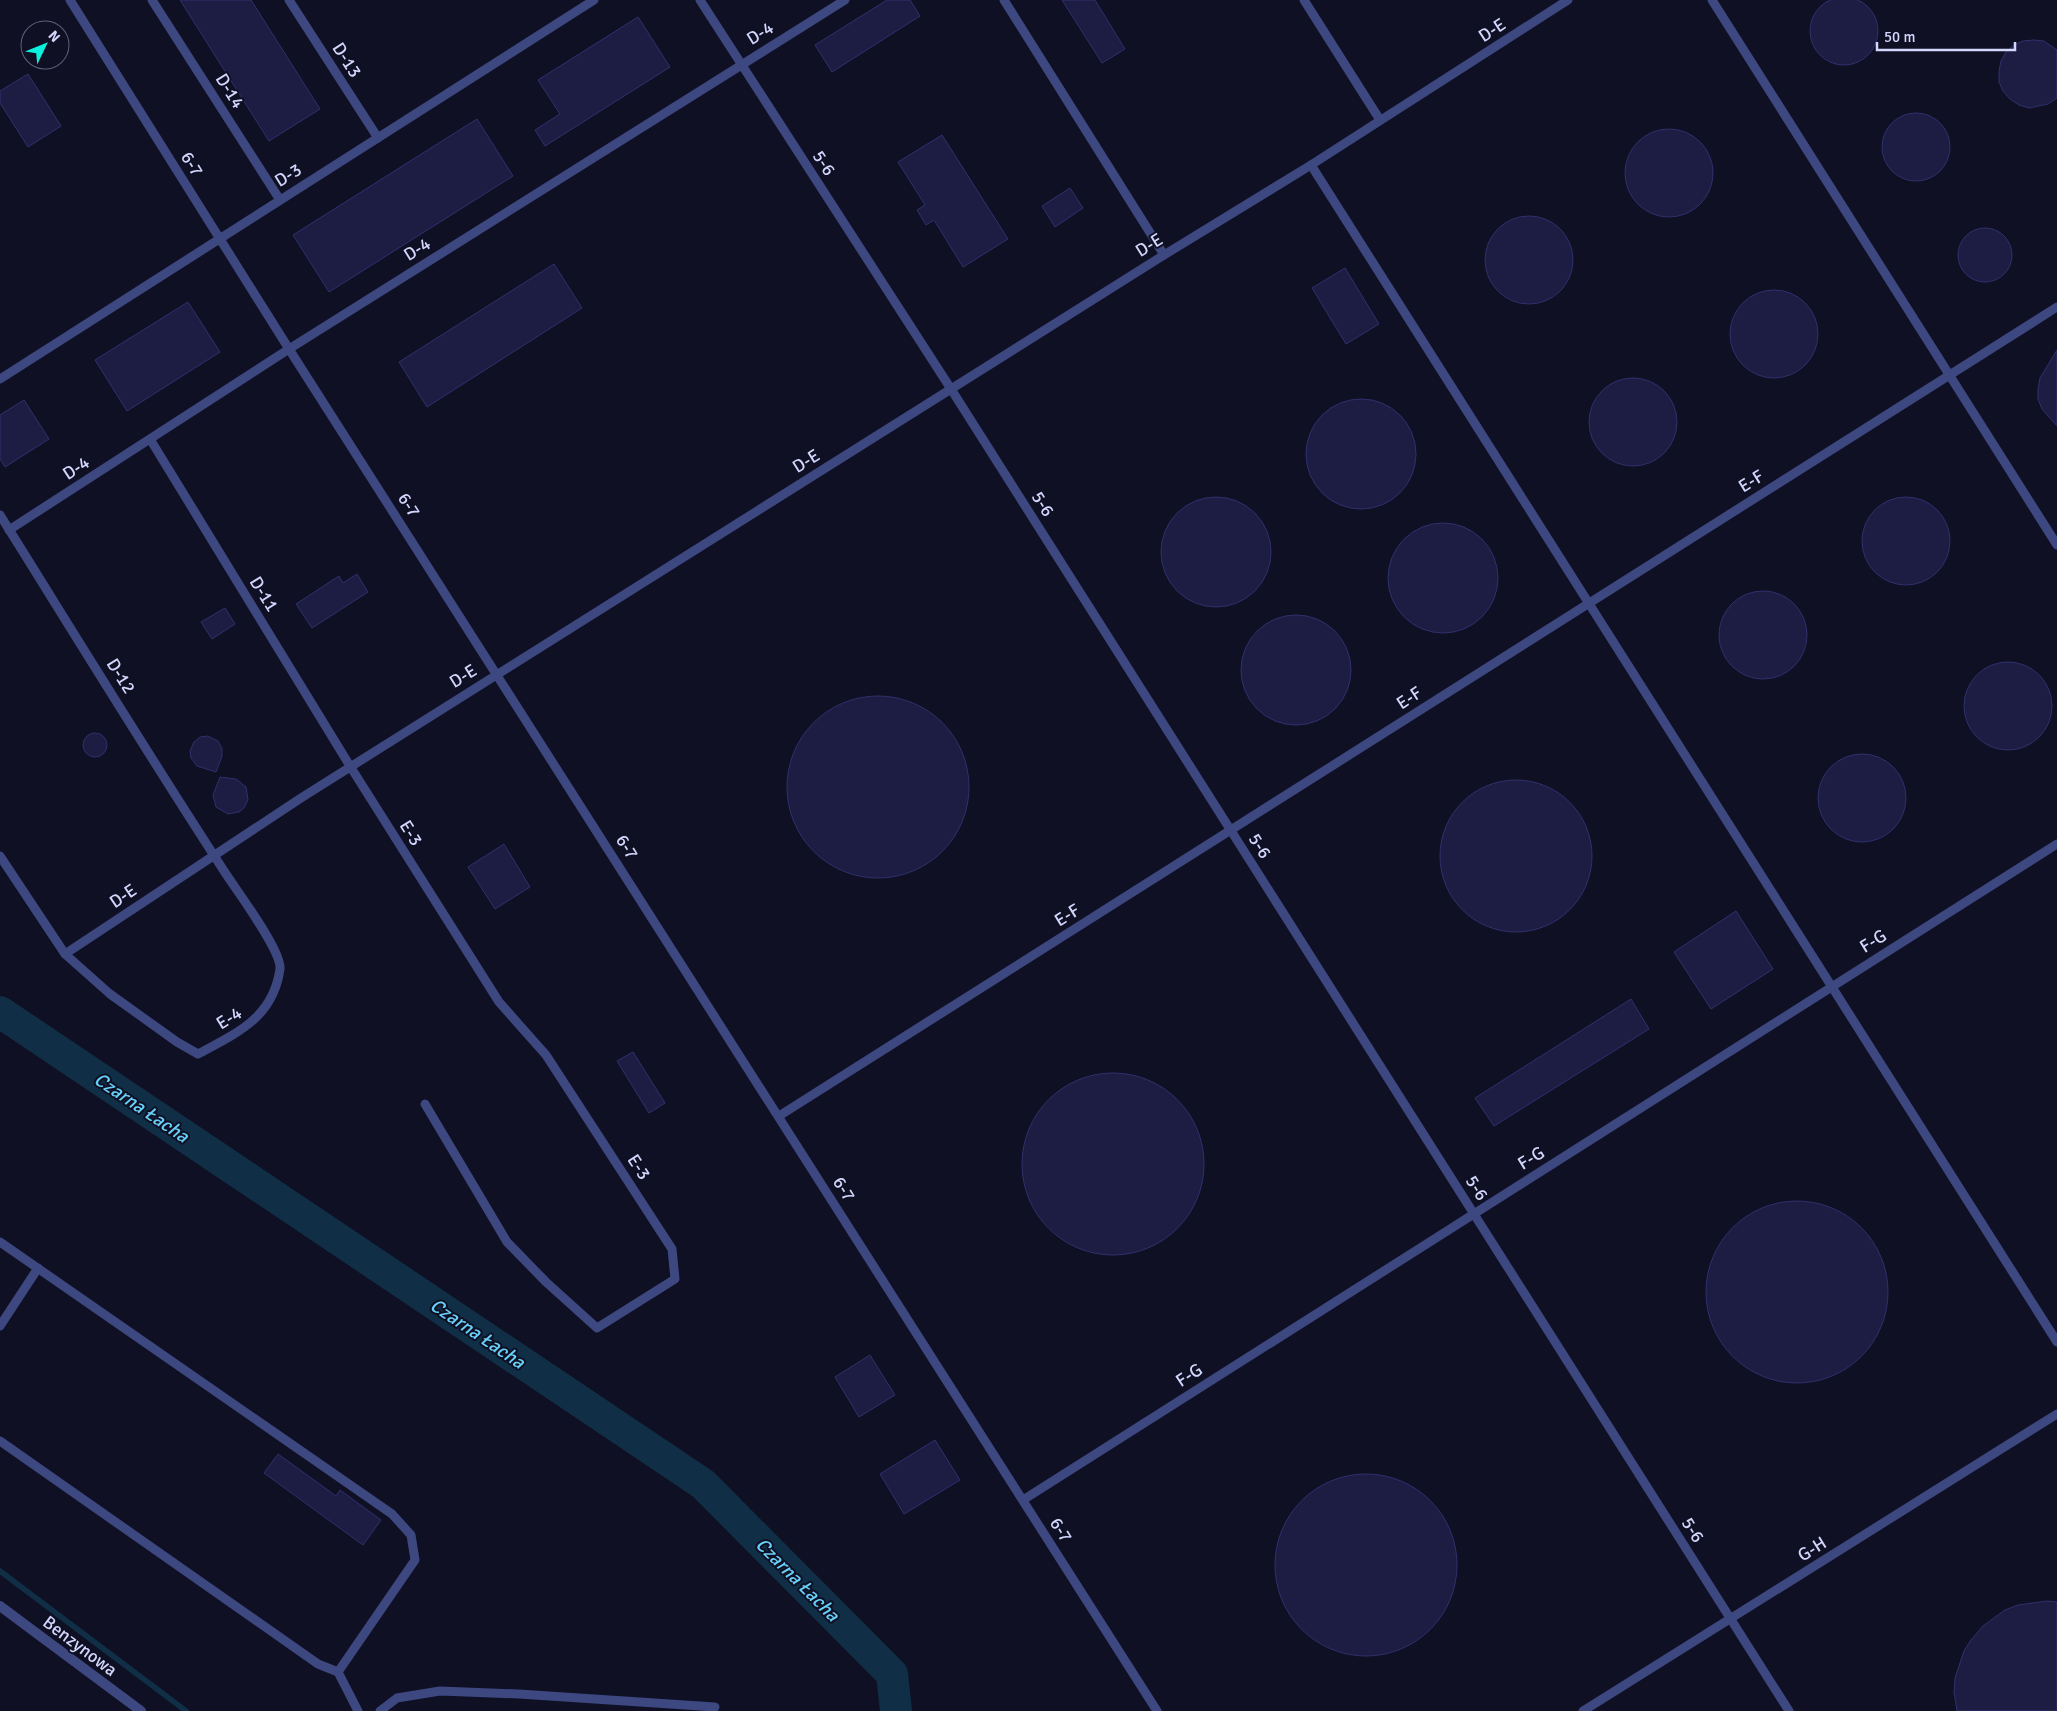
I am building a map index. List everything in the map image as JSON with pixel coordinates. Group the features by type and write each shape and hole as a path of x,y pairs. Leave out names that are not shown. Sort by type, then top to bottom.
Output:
{"street":[{"name":"Benzynowa","path":"0,1606 141,1711"}],"lane":[{"name":"6-7","path":"70,0 220,239 1157,1711"},
{"name":"D-14","path":"152,0 280,200"},
{"name":"D-13","path":"289,0 378,138"},
{"name":"D-3","path":"0,379 594,0"},
{"name":"5-6","path":"700,0 951,389 1789,1711"},
{"name":"D-4","path":"10,530 290,349 845,0"},
{"path":"1004,0 1164,255"},
{"path":"1304,0 1380,120"},
{"name":"D-E","path":"65,954 350,766 1164,255 1311,165 1568,0"},
{"path":"1712,0 2057,545"},
{"path":"1311,165 2057,1342"},
{"name":"E-F","path":"779,1116 2057,307"},
{"name":"D-11","path":"150,440 350,766"},
{"name":"D-12","path":"0,515 214,855"},
{"name":"E-3","path":"350,766 499,1002 546,1054 657,1225 672,1250 675,1279 597,1328 546,1282 507,1242 425,1104"},
{"name":"F-G","path":"1023,1500 2057,844"},
{"name":"E-4","path":"65,954 110,994 176,1042 198,1054 256,1020 273,994 281,966 271,942 214,855"},
{"path":"0,856 65,954"},
{"path":"0,1242 392,1514 411,1535 415,1560 338,1672"},
{"path":"0,1326 38,1268"},
{"name":"G-H","path":"1583,1711 2057,1414"},
{"path":"0,1441 318,1664 338,1672 358,1711"},
{"path":"380,1711 397,1698 440,1691 519,1694 715,1707"}],"building":[{"path":"1844,-3 1857,0 1868,7 1875,18 1878,31 1875,44 1868,55 1857,62 1844,65 1831,62 1820,55 1813,44 1810,31 1813,18 1820,7 1831,0"},
{"path":"180,0 251,0 320,109 269,141"},
{"path":"887,0 910,0 920,16 832,72 815,45"},
{"path":"1062,0 1095,0 1125,49 1102,63"},
{"path":"638,17 670,67 545,146 535,130 560,114 538,80"},
{"path":"2023,41 2044,41 2057,50 2057,98 2048,104 2029,108 2019,105 2003,91 1999,82 1999,71 2001,61 2006,52 2014,45"},
{"path":"28,74 61,126 28,147 0,103 0,91"},
{"path":"1916,113 1929,116 1940,123 1947,134 1950,147 1947,160 1940,171 1929,178 1916,181 1903,178 1892,171 1885,160 1882,147 1885,134 1892,123 1903,116"},
{"path":"477,119 513,176 329,292 293,235"},
{"path":"1669,129 1686,132 1700,142 1710,156 1713,173 1710,190 1700,204 1686,214 1669,217 1652,214 1638,204 1628,190 1625,173 1628,156 1638,142 1652,132"},
{"path":"942,135 1008,239 963,267 934,220 926,225 917,210 925,205 898,162"},
{"path":"1070,188 1083,208 1055,227 1042,206"},
{"path":"1529,216 1546,219 1560,229 1570,243 1573,260 1570,277 1560,291 1546,301 1529,304 1512,301 1498,291 1488,277 1485,260 1488,243 1498,229 1512,219"},
{"path":"1980,228 1990,228 2000,232 2008,240 2012,255 2008,270 2000,278 1990,282 1980,282 1970,278 1962,270 1958,260 1958,250 1962,240 1970,232"},
{"path":"554,264 582,308 427,407 399,362"},
{"path":"1345,268 1379,324 1346,344 1312,288"},
{"path":"1774,290 1791,293 1805,303 1815,317 1818,334 1815,351 1805,365 1791,375 1774,378 1757,375 1743,365 1733,351 1730,334 1733,317 1743,303 1757,293"},
{"path":"188,302 220,352 127,411 95,360"},
{"path":"2057,350 2057,426 2042,409 2038,399 2038,389 2040,378"},
{"path":"1633,378 1650,381 1664,391 1674,405 1677,422 1674,439 1664,453 1650,463 1633,466 1616,463 1602,453 1592,439 1589,422 1592,405 1602,391 1616,381"},
{"path":"1361,399 1382,404 1400,415 1411,433 1416,454 1411,475 1400,493 1382,504 1361,509 1340,504 1322,493 1311,475 1306,454 1311,433 1322,415 1340,404"},
{"path":"24,400 49,439 5,467 0,459 0,415"},
{"path":"1216,497 1237,502 1255,513 1266,531 1271,552 1266,573 1255,591 1237,602 1216,607 1195,602 1177,591 1166,573 1161,552 1166,531 1177,513 1195,502"},
{"path":"1906,497 1923,500 1937,510 1947,524 1950,541 1947,558 1937,572 1923,582 1906,585 1889,582 1875,572 1865,558 1862,541 1865,524 1875,510 1889,500"},
{"path":"1443,523 1464,528 1482,539 1493,557 1498,578 1493,599 1482,617 1464,628 1443,633 1422,628 1404,617 1393,599 1388,578 1393,557 1404,539 1422,528"},
{"path":"357,574 368,592 312,628 296,604 339,576 343,583"},
{"path":"1763,591 1780,594 1794,604 1804,618 1807,635 1804,652 1794,666 1780,676 1763,679 1746,676 1732,666 1722,652 1719,635 1722,618 1732,604 1746,594"},
{"path":"225,608 235,624 212,639 201,622"},
{"path":"1296,615 1317,620 1335,631 1346,649 1351,670 1346,691 1335,709 1317,720 1296,725 1275,720 1257,709 1246,691 1241,670 1246,649 1257,631 1275,620"},
{"path":"2008,662 2025,665 2039,675 2049,689 2052,706 2049,723 2039,737 2025,747 2008,750 1991,747 1977,737 1967,723 1964,706 1967,689 1977,675 1991,665"},
{"path":"887,696 913,703 929,711 948,729 962,752 969,778 969,796 962,822 954,838 936,857 929,863 904,874 887,878 869,878 843,871 827,863 802,838 794,822 789,805 787,778 794,752 802,736 827,711 843,703 860,698"},
{"path":"95,733 104,736 107,745 104,754 95,757 86,754 83,745 86,736"},
{"path":"208,736 218,741 222,749 222,756 216,772 197,766 191,758 190,751 194,742 200,737"},
{"path":"1862,754 1879,757 1893,767 1903,781 1906,798 1903,815 1893,829 1879,839 1862,842 1845,839 1831,829 1821,815 1818,798 1821,781 1831,767 1845,757"},
{"path":"220,777 236,779 246,787 248,800 244,808 239,812 228,814 216,807 213,795"},
{"path":"1516,780 1545,786 1558,793 1569,803 1579,814 1586,827 1592,856 1586,885 1579,898 1569,909 1558,919 1545,926 1516,932 1487,926 1474,919 1463,909 1453,898 1446,885 1440,856 1446,827 1453,814 1463,803 1474,793 1487,786"},
{"path":"504,844 530,887 495,909 468,867"},
{"path":"1736,911 1773,969 1711,1009 1674,952"},
{"path":"1631,999 1649,1029 1494,1126 1475,1098"},
{"path":"633,1052 665,1103 649,1113 617,1061"},
{"path":"1122,1073 1148,1080 1164,1088 1183,1106 1197,1129 1204,1155 1204,1173 1197,1199 1189,1215 1171,1234 1164,1240 1139,1251 1122,1255 1104,1255 1078,1248 1062,1240 1037,1215 1029,1199 1024,1182 1022,1155 1029,1129 1037,1113 1062,1088 1078,1080 1095,1075"},
{"path":"1806,1201 1832,1208 1848,1216 1867,1234 1881,1257 1888,1283 1888,1301 1881,1327 1873,1343 1855,1362 1848,1368 1823,1379 1806,1383 1788,1383 1762,1376 1746,1368 1721,1343 1713,1327 1708,1310 1706,1283 1713,1257 1721,1241 1746,1216 1762,1208 1779,1203"},
{"path":"870,1355 895,1395 859,1417 835,1377"},
{"path":"935,1440 960,1480 904,1514 880,1474"},
{"path":"278,1454 336,1496 340,1490 381,1520 363,1545 264,1473"},
{"path":"1375,1474 1401,1481 1417,1489 1436,1507 1450,1530 1457,1556 1457,1574 1450,1600 1442,1616 1424,1635 1417,1641 1392,1652 1375,1656 1357,1656 1331,1649 1315,1641 1290,1616 1282,1600 1277,1583 1275,1556 1282,1530 1290,1514 1315,1489 1331,1481 1348,1476"},
{"path":"2047,1601 2057,1602 2057,1711 1957,1711 1954,1692 1955,1678 1964,1651 1971,1640 1983,1626 2005,1610 2018,1605"}],"waterway":[{"name":"Czarna Łacha","path":"0,1012 703,1484 892,1674 896,1711"},
{"path":"0,1571 186,1711"}]}
